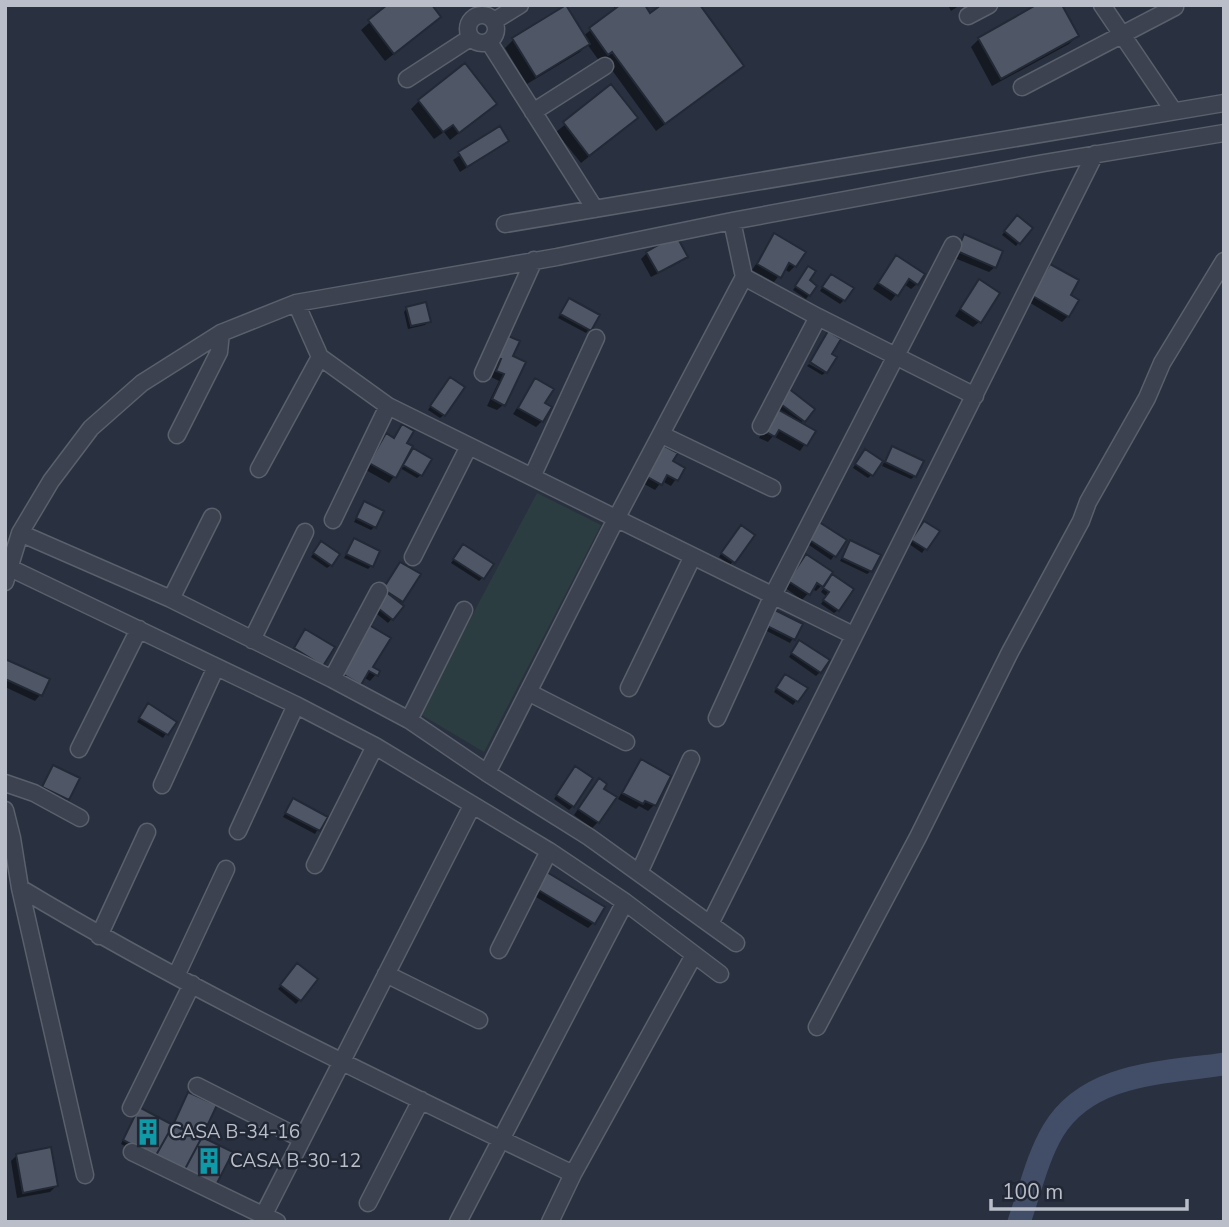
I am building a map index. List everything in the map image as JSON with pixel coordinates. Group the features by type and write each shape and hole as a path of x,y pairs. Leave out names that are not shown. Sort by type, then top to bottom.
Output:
{"street":[{"path":"494,21 520,5"},
{"path":"968,16 989,5"},
{"path":"1102,5 1173,110"},
{"path":"1022,87 1175,7"},
{"path":"473,11 494,21 496,31 489,42 478,43 470,37 468,28 473,11"},
{"path":"407,79 470,37"},
{"path":"489,42 594,209"},
{"path":"533,112 605,66"},
{"path":"505,224 1224,103"},
{"path":"720,974 625,902 549,851 375,746 139,629 6,573 20,533 51,481 91,428 142,383 220,333 296,303 1224,132"},
{"path":"710,924 852,635 914,519 1095,154"},
{"path":"487,773 744,277 732,221"},
{"path":"717,718 773,594 953,245"},
{"path":"483,373 534,260"},
{"path":"817,1027 918,837 1010,652 1081,521 1088,502 1147,398 1162,363 1224,261"},
{"path":"744,277 975,396"},
{"path":"296,303 320,357 388,406 852,635"},
{"path":"761,426 818,317"},
{"path":"177,435 219,352 220,333"},
{"path":"532,477 596,338"},
{"path":"258,468 320,357"},
{"path":"333,520 388,406"},
{"path":"662,435 772,488"},
{"path":"413,557 469,446"},
{"path":"172,599 212,517"},
{"path":"252,640 305,532"},
{"path":"20,533 172,599 409,720 589,837 736,943"},
{"path":"629,688 692,558"},
{"path":"332,679 379,591"},
{"path":"409,720 464,610"},
{"path":"79,749 139,629"},
{"path":"162,785 216,667"},
{"path":"528,692 626,742"},
{"path":"238,831 296,705"},
{"path":"315,865 375,746"},
{"path":"639,873 691,759"},
{"path":"5,783 34,793 80,818"},
{"path":"132,1152 267,1219 302,1139 472,806"},
{"path":"5,810 85,1175"},
{"path":"99,936 147,832"},
{"path":"499,950 549,851"},
{"path":"176,976 226,869"},
{"path":"20,888 99,936 341,1062 573,1174"},
{"path":"458,1222 625,902"},
{"path":"550,1222 573,1174 694,955"},
{"path":"386,974 479,1020"},
{"path":"131,1108 192,984"},
{"path":"197,1086 302,1139"},
{"path":"368,1203 421,1100"}],"shaded area":[{"path":"537,493 601,525 484,752 420,714"}],"building":[{"path":"387,5 432,5 441,17 394,54 368,20"},
{"path":"566,5 590,44 536,77 512,38"},
{"path":"620,5 645,5 650,13 661,5 700,5 744,66 665,124 612,52 608,55 589,28"},
{"path":"1036,5 1062,5 1079,36 1001,79 978,38"},
{"path":"465,63 497,104 459,133 453,125 443,132 418,100"},
{"path":"611,84 638,118 589,156 563,122"},
{"path":"500,126 509,141 467,167 458,152"},
{"path":"1017,215 1033,228 1020,244 1004,231"},
{"path":"774,233 806,252 796,267 789,263 781,278 757,264"},
{"path":"964,234 1003,251 996,268 957,251"},
{"path":"676,235 688,257 658,273 646,252"},
{"path":"896,255 925,274 918,285 909,279 898,296 878,283"},
{"path":"1050,264 1079,280 1071,295 1079,300 1069,317 1031,295"},
{"path":"808,266 816,271 810,280 817,286 810,296 795,286"},
{"path":"831,274 854,288 845,301 822,287"},
{"path":"979,279 1000,293 981,323 960,309"},
{"path":"569,298 600,315 591,331 560,314"},
{"path":"426,302 431,322 411,326 406,307"},
{"path":"828,331 841,339 832,354 837,357 827,373 810,362"},
{"path":"508,336 520,341 513,356 526,362 505,406 492,399 504,374 496,371 501,359 497,358"},
{"path":"450,377 465,387 445,416 430,406"},
{"path":"535,378 554,389 545,403 552,407 543,422 518,408"},
{"path":"788,388 815,409 805,422 778,402"},
{"path":"777,409 816,431 807,446 779,430 775,437 764,431"},
{"path":"402,424 414,431 407,443 413,446 396,478 369,463 386,433 394,438"},
{"path":"661,444 678,453 673,461 685,468 678,481 667,475 662,485 644,475"},
{"path":"892,446 924,461 916,477 885,462"},
{"path":"413,448 432,459 422,476 403,465"},
{"path":"865,449 883,461 873,476 855,464"},
{"path":"364,501 384,511 376,528 356,518"},
{"path":"924,521 940,531 927,550 911,540"},
{"path":"819,522 847,540 836,557 808,539"},
{"path":"741,525 755,535 735,563 721,553"},
{"path":"354,538 380,551 373,567 346,554"},
{"path":"850,540 881,555 872,572 842,558"},
{"path":"321,541 340,554 332,566 313,553"},
{"path":"463,544 494,564 484,579 453,559"},
{"path":"806,554 833,572 823,587 817,583 810,595 788,581"},
{"path":"400,562 421,574 403,602 383,589"},
{"path":"832,574 854,589 839,611 823,600 829,592 823,588"},
{"path":"385,591 404,606 393,620 374,605"},
{"path":"773,609 803,624 795,640 765,625"},
{"path":"369,625 391,638 373,667 380,671 378,676 369,671 361,685 341,673"},
{"path":"305,629 335,647 323,666 294,648"},
{"path":"799,640 830,660 821,673 791,653"},
{"path":"5,659 50,679 42,696 5,679"},
{"path":"785,674 808,688 798,702 776,688"},
{"path":"148,703 177,722 168,735 139,718"},
{"path":"641,759 671,776 656,806 645,801 643,804 622,793"},
{"path":"53,765 80,778 69,800 42,787"},
{"path":"575,766 593,778 574,807 556,795"},
{"path":"599,778 607,784 604,789 617,797 599,823 578,809"},
{"path":"293,798 328,817 320,831 285,813"},
{"path":"545,871 605,907 595,924 535,888"},
{"path":"297,963 318,979 301,1001 280,985"},
{"path":"188,1092 217,1105 202,1137 173,1125"},
{"name":"CASA B-34-16","path":"139,1107 173,1125 155,1157 123,1140"},
{"path":"173,1125 202,1137 184,1171 155,1157"},
{"name":"CASA B-30-12","path":"202,1137 233,1152 215,1187 184,1171"},
{"path":"51,1147 58,1186 23,1193 16,1154"}],"waterway":[{"path":"1019,1222 1047,1141 1068,1112 1086,1097 1107,1086 1130,1079 1224,1064"}],"place":[{"name":"CASA B-34-16","path":"148,1132"},
{"name":"CASA B-30-12","path":"209,1161"}]}
